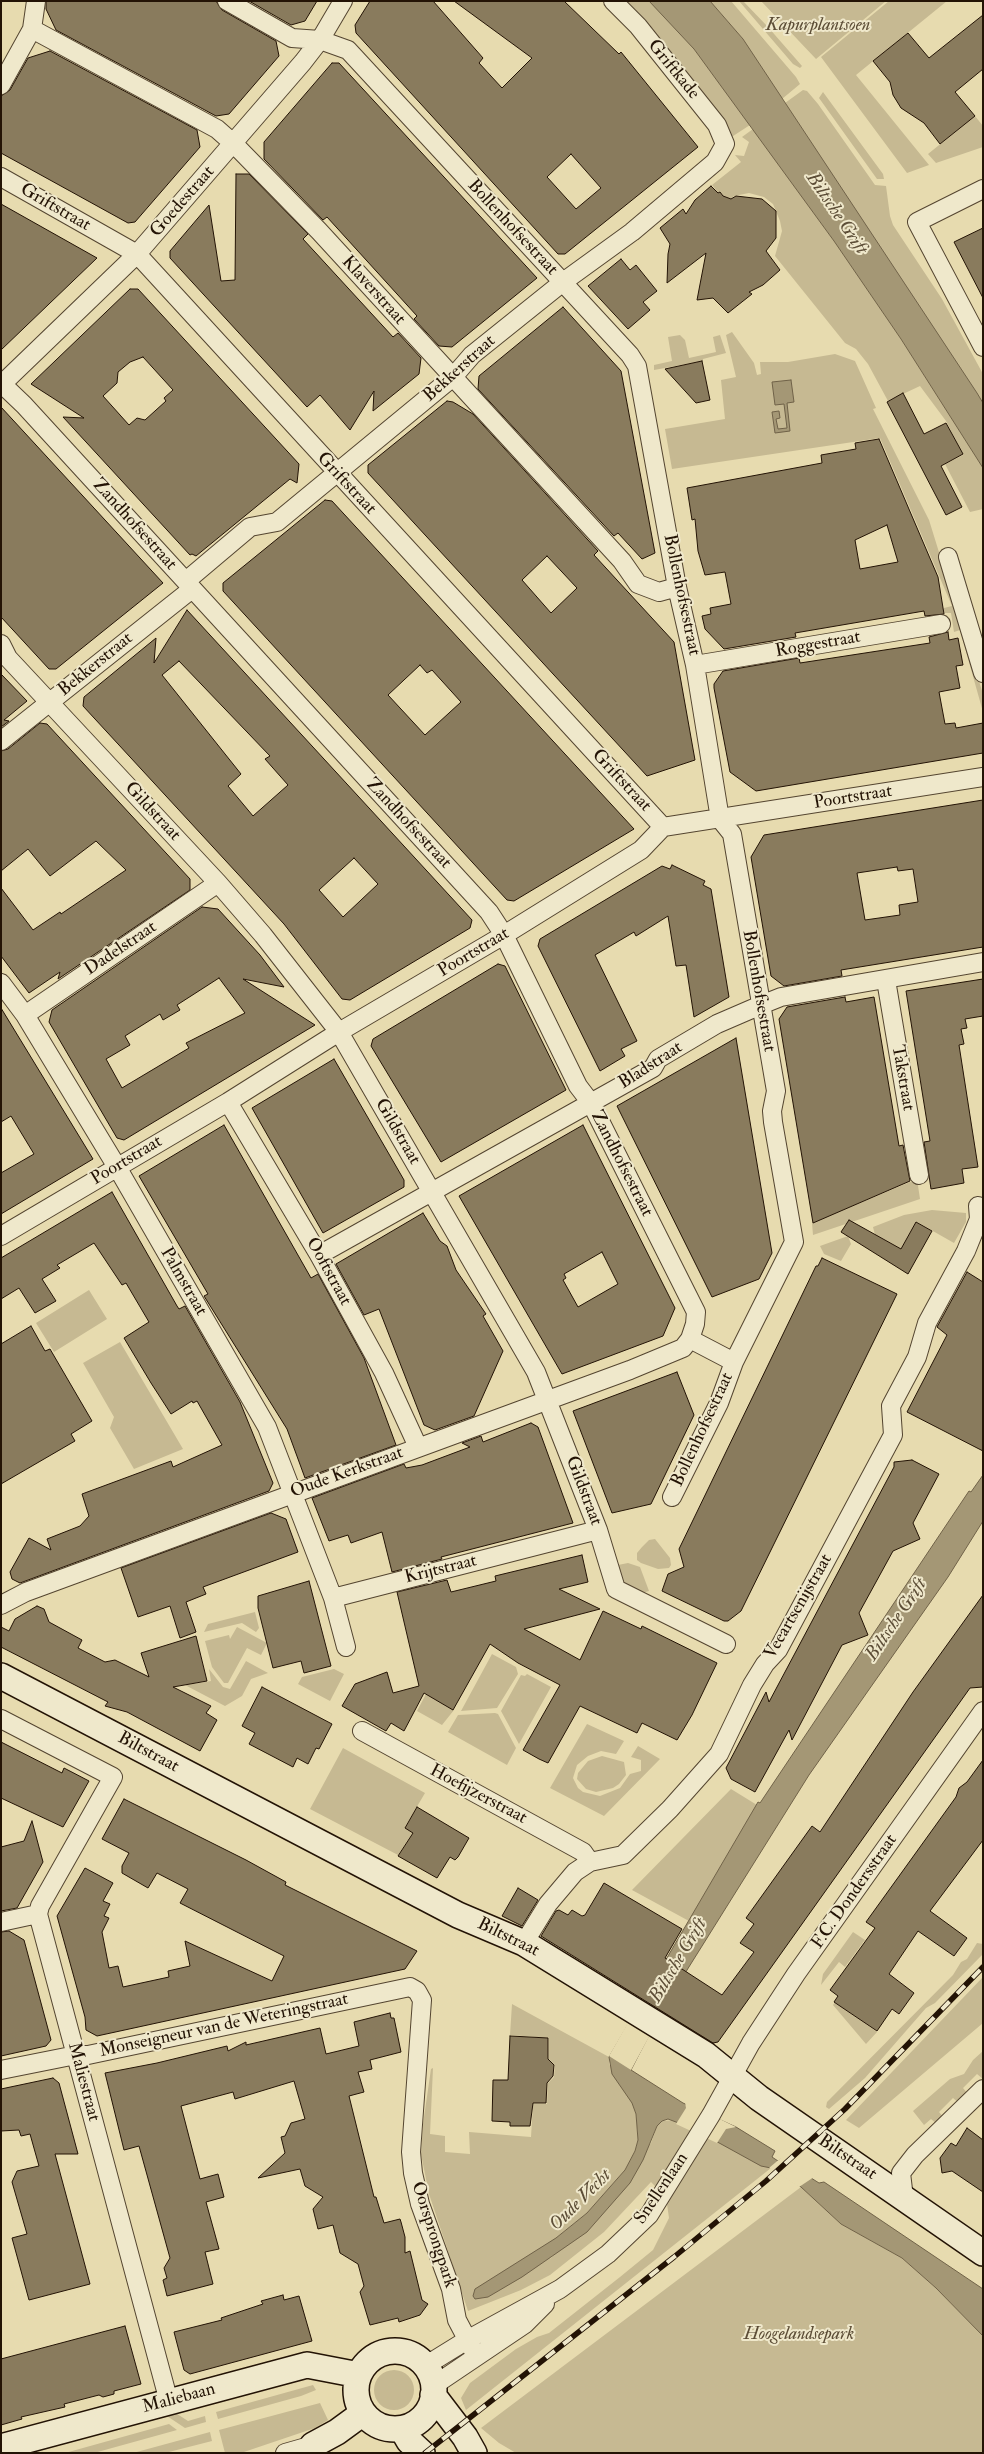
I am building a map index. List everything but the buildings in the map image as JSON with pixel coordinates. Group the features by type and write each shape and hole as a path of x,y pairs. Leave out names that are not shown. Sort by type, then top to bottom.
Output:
{"street":[{"path":"1,85 32,29 36,1"},
{"name":"Bollenhofsestraat","path":"227,1 292,38 320,40 348,50 630,355 637,366 677,587 695,665 720,819 732,834 776,1092 772,1111 773,1122 794,1242 734,1362 719,1403 672,1497"},
{"name":"Goedestraat","path":"2,384 137,254 234,144 320,40 343,1"},
{"name":"Griftkade","path":"613,1 638,26 669,63 717,125 725,144"},
{"name":"Klaverstraat","path":"32,29 217,130 234,144 287,197 622,561 638,584 659,592 677,587"},
{"name":"Bekkerstraat","path":"1,741 189,585 250,527 277,522 453,377 472,355 563,282 632,232 716,162 725,144"},
{"name":"Griftstraat","path":"1,177 137,254 663,827"},
{"path":"983,189 917,222 983,347"},
{"name":"Zandhofsestraat","path":"2,384 489,912 504,936 578,1086 591,1103 696,1312 696,1324 690,1339"},
{"path":"948,557 983,673"},
{"name":"Roggestraat","path":"695,665 941,624"},
{"name":"Gildstraat","path":"1,644 8,658 218,883 263,935 339,1032 536,1372 598,1530 616,1589 726,1644"},
{"name":"Poortstraat","path":"1,1236 228,1102 339,1032 504,936 641,850 663,827 983,777"},
{"name":"Dadelstraat","path":"25,1015 218,883"},
{"name":"Bladstraat","path":"319,1254 653,1068 658,1058 718,1024 761,1004 781,997 983,962"},
{"name":"Takstraat","path":"886,980 919,1175"},
{"name":"Palmstraat","path":"1,984 25,1015 117,1167 267,1427 294,1492 333,1598"},
{"name":"Ooftstraat","path":"228,1102 319,1254 384,1373 418,1447"},
{"name":"Veeartsenijstraat","path":"524,1944 548,1904 575,1872 590,1862 623,1855 670,1809 719,1754 752,1686 766,1664 778,1650 893,1435 891,1406 917,1357 927,1323 966,1251 979,1219 978,1206"},
{"name":"Bollenhofsestraat","path":"690,1339 734,1362"},
{"name":"Oude Kerkstraat","path":"1,1605 26,1592 683,1348 690,1339"},
{"name":"Krijtstraat","path":"333,1598 598,1530"},
{"path":"333,1598 346,1647"},
{"name":"Biltstraat","path":"1,1676 458,1915 524,1944 706,2055 727,2084 759,2098 983,2253"},
{"name":"F.C. Dondersstraat","path":"727,2084 796,1974 983,1710"},
{"path":"1,1719 113,1777 40,1906 38,1914 1,1922"},
{"name":"Hoefijzerstraat","path":"362,1731 583,1852 590,1862"},
{"name":"Maliestraat","path":"38,1914 169,2402"},
{"name":"Monseigneur van de Weteringstraat","path":"1,2070 76,2055 88,2055 410,1987 417,1991"},
{"name":"Oorsprongpark","path":"417,1991 422,2000 411,2152 413,2173 420,2204 451,2289 457,2320 476,2356"},
{"name":"Snellenlaan","path":"431,2382 467,2340 560,2289 608,2254 649,2215 712,2115 727,2084"},
{"path":"904,2198 901,2173 915,2155 983,2089"},
{"name":"Snellenlaan","path":"431,2382 476,2356 525,2324 560,2289"},
{"path":"431,2382 426,2413 419,2420 402,2429 383,2427 363,2413 356,2396 359,2375 368,2361 388,2351 410,2354 431,2382 474,2453"},
{"name":"Maliebaan","path":"1,2447 307,2365 359,2375"},
{"path":"285,2453 312,2449 363,2413"},
{"path":"402,2429 409,2441 422,2453"}],"green space":[{"path":"626,1 649,1 657,8 694,49 750,125 730,138 722,119 697,84"},
{"path":"710,1 731,1 800,84 782,99 743,39"},
{"path":"739,1 743,1 768,27 802,66 800,68 793,64"},
{"name":"Kapurplantsoen","path":"761,1 886,1 816,59"},
{"path":"889,1 947,1 856,75 929,165 907,173 821,57"},
{"path":"803,90 807,91 818,104 875,185 886,186 893,225 942,299 983,374 983,403 785,103"},
{"path":"823,92 883,174 884,179 877,179 819,98"},
{"path":"975,116 983,126 983,147 936,163 928,154"},
{"path":"753,129 834,241 901,339 983,468 983,509 970,512 945,464 963,455 946,421 920,386 888,401 868,364 856,349 845,343 775,256 782,231 773,204 764,197 749,193 734,196 726,203 712,185 741,162 735,155 744,156 749,142 742,137"},
{"path":"732,332 754,363 757,375 761,374 760,362 788,362 835,354 855,361 876,408 873,409 929,520 983,694 983,712 960,630 954,632 951,613 944,613 944,608 952,606 880,438 672,469 665,429 725,419 721,380 736,377 726,335"},
{"path":"680,335 685,340 689,358 716,352 713,337 720,335 726,353 703,359 703,361 654,370 654,365 672,361 668,337"},
{"path":"917,1179 920,1199 813,1235 812,1223"},
{"path":"932,1210 966,1213 966,1222 954,1243 917,1222 901,1249 875,1235 873,1227 904,1215"},
{"path":"848,1236 851,1244 841,1261 824,1254 820,1246"},
{"path":"89,1290 107,1319 54,1352 36,1323"},
{"path":"120,1342 183,1449 134,1469 110,1428 114,1417 83,1363"},
{"path":"655,1539 670,1558 671,1565 669,1568 658,1569 637,1560 637,1553 642,1547 649,1540"},
{"path":"628,1563 640,1567 649,1591 642,1593 623,1583 618,1565"},
{"path":"255,1612 259,1628 256,1632 242,1623 204,1632 208,1624"},
{"path":"237,1627 267,1643 261,1655 247,1648 228,1683 224,1683 212,1667 205,1641 229,1635 230,1639"},
{"path":"492,1654 516,1667 518,1674 497,1708 461,1711"},
{"path":"246,1661 268,1673 251,1679 242,1696 225,1706 185,1685 211,1681 209,1669 223,1687 230,1689"},
{"path":"334,1669 344,1674 330,1701 298,1684 302,1677"},
{"path":"527,1674 551,1687 519,1744 501,1711 521,1675 525,1676"},
{"path":"426,1694 454,1710 442,1725 417,1711"},
{"path":"498,1714 516,1748 507,1765 448,1732 458,1715"},
{"path":"587,1724 624,1741 616,1754 601,1751 588,1756 577,1765 573,1778 578,1788 583,1792 600,1796 620,1788 630,1774 641,1771 641,1760 631,1757 638,1746 660,1759 604,1816 550,1788"},
{"path":"343,1748 425,1793 405,1827 413,1832 398,1855 310,1809"},
{"path":"602,1756 624,1762 626,1775 613,1788 596,1792 586,1789 577,1779 578,1773 588,1761"},
{"path":"731,1789 757,1805 689,1921 632,1890"},
{"path":"853,1932 865,1940 845,1967 839,1962 821,1985 823,1974"},
{"path":"977,1943 983,1944 983,1954 935,2003 926,2008 865,2078 829,2109 826,2107 827,2102 953,1975 961,1962 967,1959"},
{"path":"983,1977 983,2023 859,2128 846,2120"},
{"path":"835,2002 877,2032 866,2044 833,2005"},
{"path":"512,2004 609,2057 609,2064 633,2103 636,2114 638,2140 635,2151 625,2170 587,2213 556,2238 550,2259 651,2143 657,2126 662,2121 675,2120 771,2168 466,2410 461,2398 470,2383 516,2349 537,2337 549,2333 653,2250 669,2218 666,2197 651,2182 604,2232 550,2275 521,2290 468,2311 429,2194 421,2154 423,2124 431,2069 433,2068 430,2134 445,2136 445,2152 470,2154 469,2132 531,2137 533,2104 547,2104 548,2083 554,2077 555,2066 549,2059 549,2038 510,2035"},
{"path":"983,2051 983,2079 977,2074 963,2088 968,2094 960,2104 953,2098 939,2112 944,2118 937,2124 931,2119 924,2125 913,2111 950,2079 964,2074 973,2060"},
{"name":"Hoogelandsepark","path":"801,2187 841,2224 902,2258 936,2288 983,2336 983,2453 516,2453 499,2443 481,2428"},
{"path":"390,2370 398,2370 405,2373 411,2379 414,2390 411,2401 405,2407 398,2410 390,2410 383,2407 377,2401 374,2394 374,2386 377,2379 383,2373"},
{"path":"313,2385 316,2390 301,2396 218,2419 216,2412"},
{"path":"320,2403 328,2420 315,2428 241,2453 225,2453 219,2430"},
{"path":"171,2410 188,2421 205,2416 206,2422 185,2428 164,2414"},
{"path":"169,2424 177,2430 94,2453 65,2453"},
{"path":"210,2432 212,2441 165,2453 133,2453"}],"water":[{"name":"Biltsche Grift","path":"649,1 710,1 743,39 983,403 983,468 901,339 834,241 694,49"},
{"path":"791,380 794,402 787,403 790,431 775,433 772,412 779,411 780,418 776,419 778,429 787,428 784,404 775,405 772,382"},
{"name":"Biltsche Grift","path":"983,1475 983,1521 948,1577 809,1775 662,2010 631,2070 683,2103 736,2127 775,2151 772,2157 778,2161 781,2159 819,2183 824,2182 983,2289 983,2336 936,2288 902,2258 841,2224 801,2187 771,2168 761,2166 692,2128 668,2119 662,2121 657,2126 643,2160 630,2183 587,2232 522,2277 488,2297 475,2299 473,2296 475,2289 556,2238 587,2213 625,2170 635,2151 638,2140 636,2114 632,2103 612,2074 609,2057 758,1802 760,1803 969,1491 971,1492"}],"pier":[{"path":"642,1998 663,2011 631,2070 609,2056"},
{"path":"685,2102 736,2127 726,2129 717,2143 676,2124 686,2108"},
{"path":"782,2157 814,2177 799,2187 769,2168"}],"railway":[{"path":"425,2453 674,2257 766,2181 845,2109 983,1967"}],"water label":[{"name":"Oude Vecht","path":"581,2201"}]}
